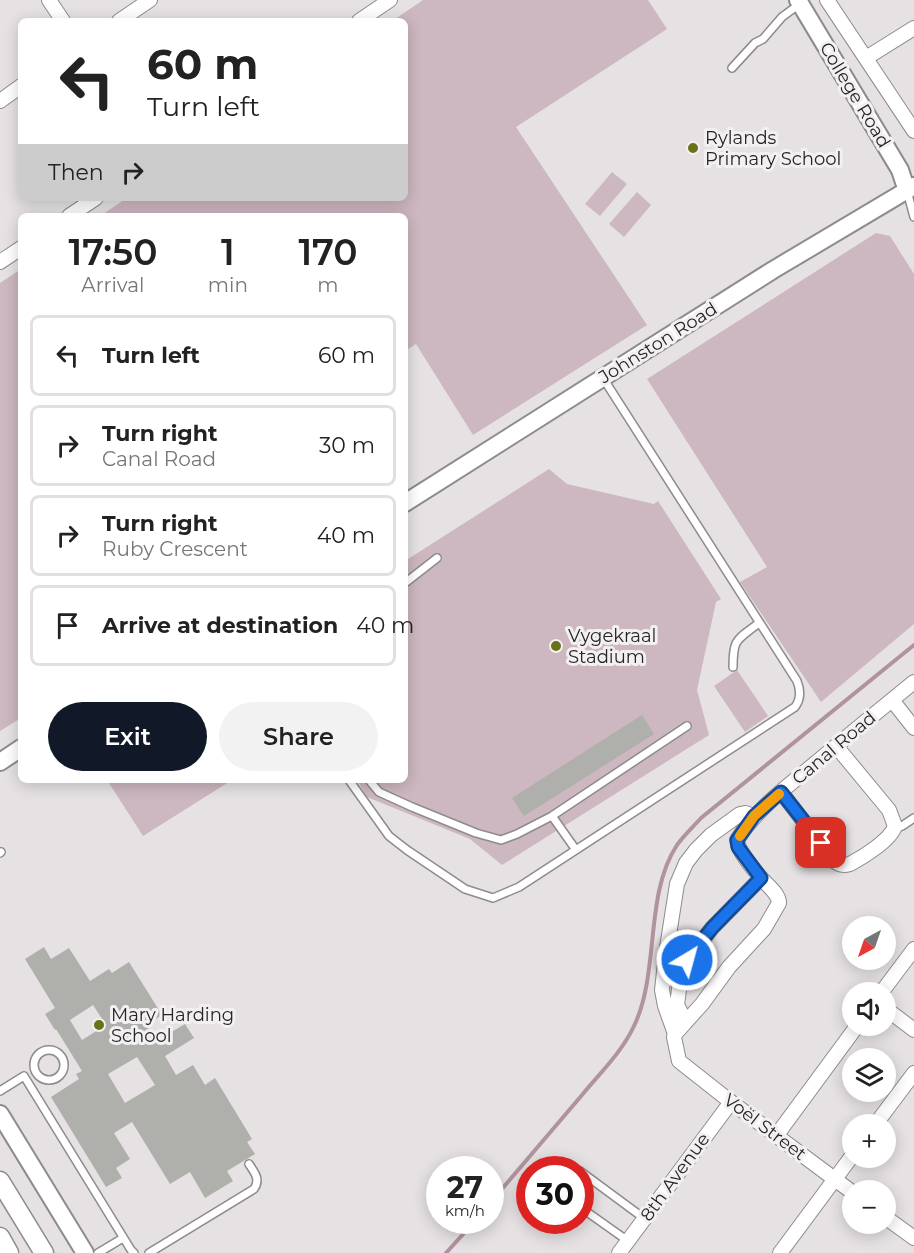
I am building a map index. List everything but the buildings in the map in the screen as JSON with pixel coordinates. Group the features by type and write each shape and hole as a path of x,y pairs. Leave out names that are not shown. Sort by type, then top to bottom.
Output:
{"main road":[{"path":"0,1181 44,1253"},
{"path":"0,1238 9,1253"}],"street":[{"path":"49,0 61,18"},
{"path":"123,18 150,0"},
{"path":"363,18 390,0"},
{"path":"827,0 914,131"},
{"name":"College Road","path":"800,2 910,189"},
{"path":"866,58 914,28"},
{"path":"0,100 18,88"},
{"name":"Johnston Road","path":"408,501 773,270 910,189"},
{"path":"74,213 92,201"},
{"path":"0,262 18,250"},
{"name":"Canal Road","path":"754,816 914,682"},
{"path":"892,700 914,728"},
{"path":"781,792 834,861 842,866 857,861 885,839 895,829 889,810 836,746"},
{"path":"0,762 18,750"},
{"path":"745,813 754,816 740,835 737,844 761,878 778,896 779,903 776,910 764,929 729,967 702,1004 675,1034 664,1005 662,990 673,906 680,876 696,850 728,822 745,813"},
{"path":"686,1022 677,1005 681,974 687,960 712,928 761,878"},
{"path":"889,982 914,949"},
{"path":"896,1016 914,1030"},
{"name":"Voël Street","path":"675,1034 674,1040 679,1061 842,1184"},
{"path":"777,1136 850,1036"},
{"path":"883,1114 914,1073"},
{"name":"8th Avenue","path":"624,1247 731,1102"},
{"path":"0,1114 85,1253"},
{"path":"780,1253 843,1168"},
{"path":"896,1224 914,1238"}],"lane":[{"path":"732,68 754,43 763,39 782,17 800,2"},
{"path":"910,189 914,216"},
{"path":"351,783 389,836 465,889 493,898 519,887 795,707 800,699 799,687 603,378"},
{"path":"408,582 437,558"},
{"path":"733,667 735,644 759,623"},
{"path":"372,783 379,792 412,807 476,833 501,840 552,816 687,726"},
{"path":"552,816 576,850"},
{"path":"895,829 914,818"},
{"path":"42,1052 57,1053 63,1061 64,1066 60,1076 51,1080 41,1078 35,1070 35,1060 42,1052"},
{"path":"0,1091 35,1070"},
{"path":"24,1076 134,1253"},
{"path":"149,1253 254,1189 257,1177 249,1164"},
{"path":"594,1181 645,1219"},
{"path":"594,1220 624,1247"},
{"path":"98,1253 123,1238"}],"shaded area":[{"path":"423,0 648,0 667,29 516,127 647,325 473,435 416,344 408,349 408,213 104,213 122,201 408,201 408,18 396,18"},
{"path":"612,172 627,184 600,216 585,204"},
{"path":"637,192 651,205 624,237 609,224"},
{"path":"876,233 890,236 914,274 914,624 821,702 740,582 767,567 647,379"},
{"path":"18,271 18,720 0,731 0,283"},
{"name":"Vygekraal Stadium","path":"549,469 567,484 654,504 658,501 721,599 716,602 697,690 709,735 502,865 470,839 367,797 359,783 408,783 408,559"},
{"path":"737,670 768,716 745,732 714,686"},
{"path":"109,783 227,783 143,836"}],"waterway":[{"path":"504,1187 610,1062 629,1036 642,1005 647,982 660,887 667,865 680,841 701,818 914,645"},
{"path":"446,1253 463,1234"}],"slow traffic":[{"path":"740,836 754,816 779,794"}],"place":[{"name":"Rylands Primary School","path":"693,148"},
{"name":"Vygekraal Stadium","path":"556,646"},
{"name":"Mary Harding School","path":"99,1025"}],"route":[{"path":"687,960 712,928 761,878 738,847 737,840 754,816 781,792 821,843"}]}
